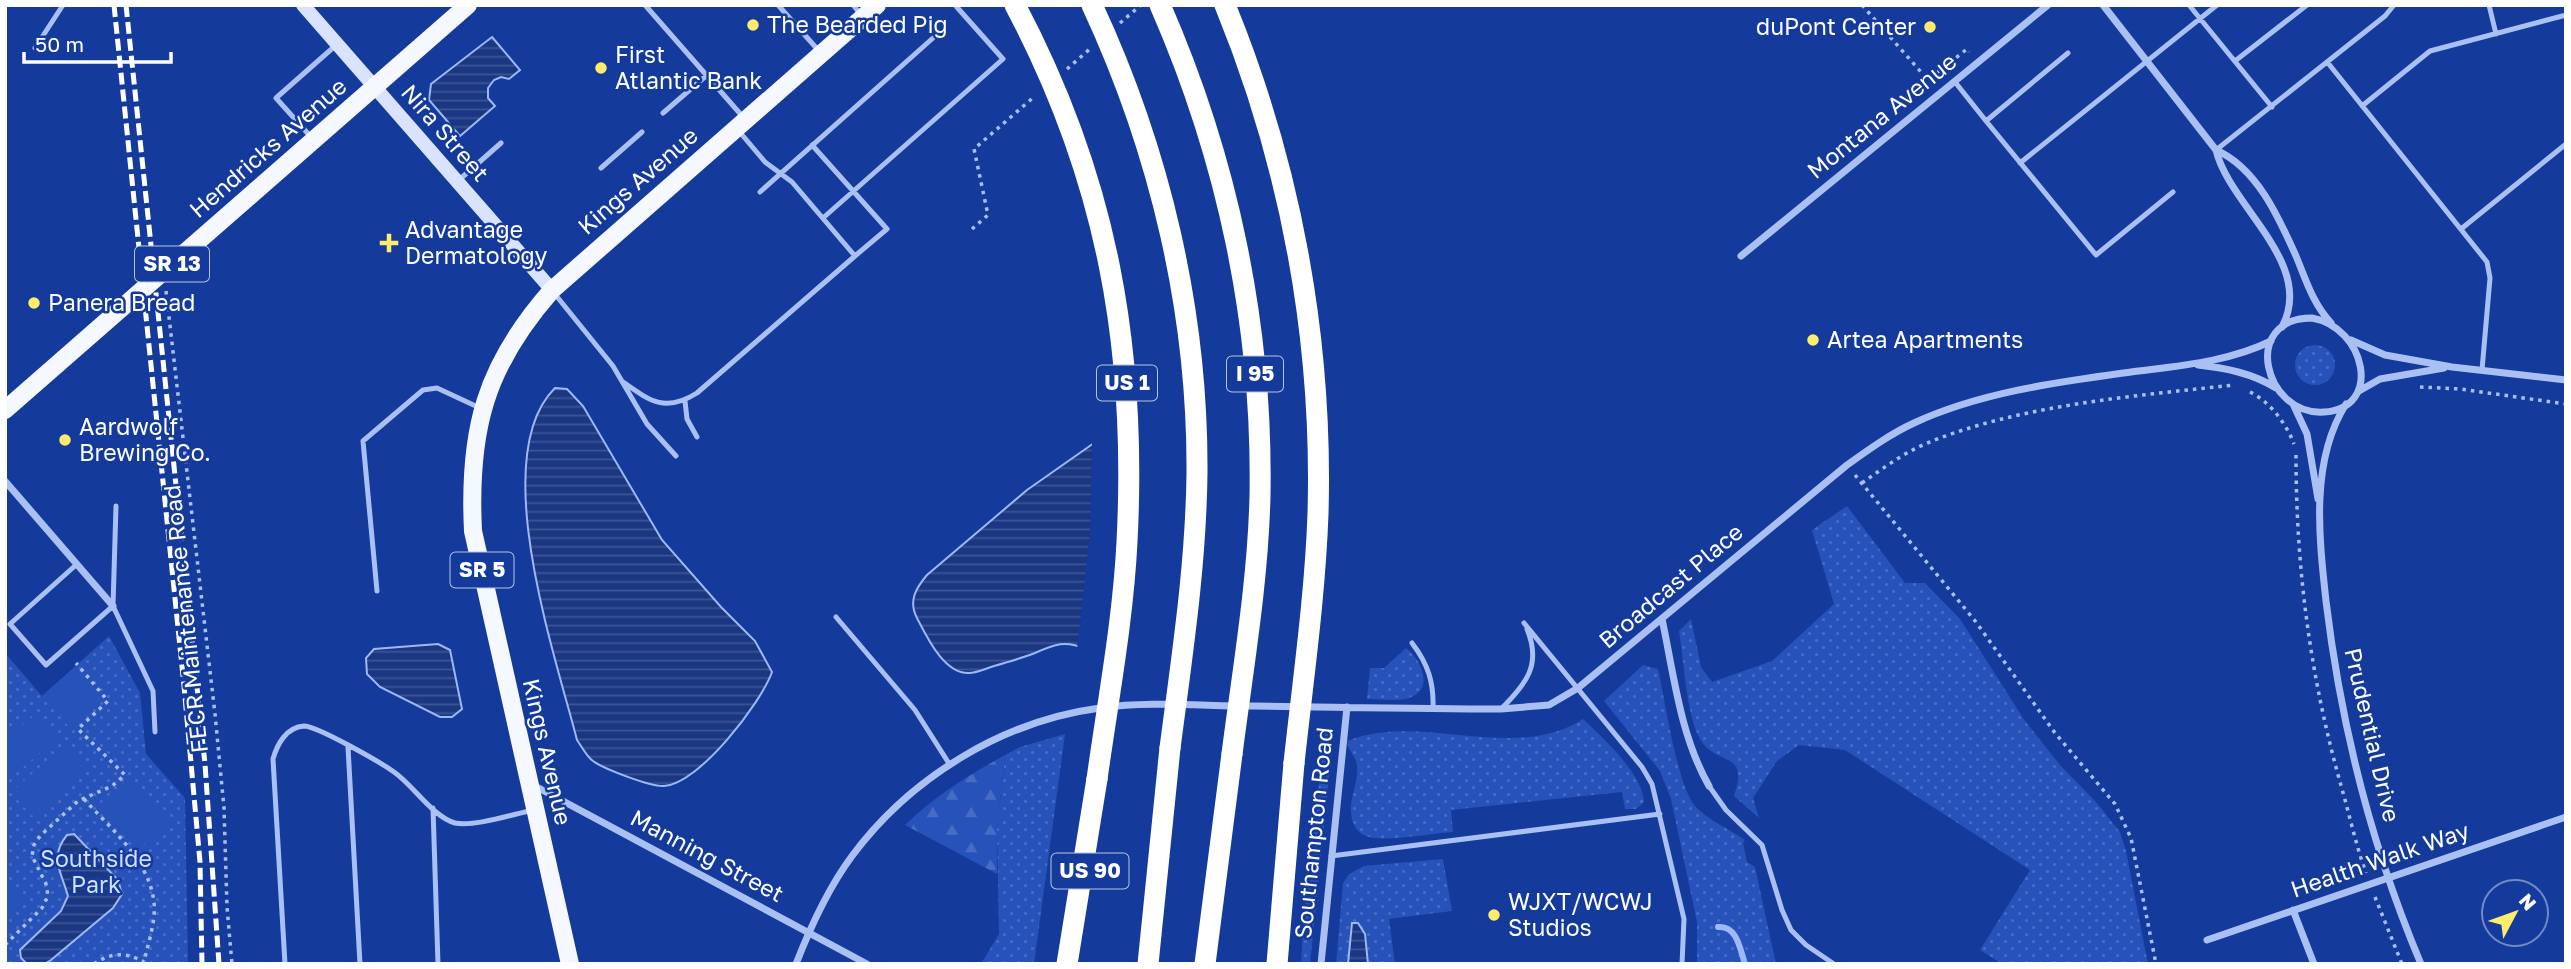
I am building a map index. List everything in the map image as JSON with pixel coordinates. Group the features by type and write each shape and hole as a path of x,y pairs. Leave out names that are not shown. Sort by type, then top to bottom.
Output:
{"highway":[{"name":"US 1","path":"1015,5 1053,84 1083,162 1109,262 1125,367 1129,436 1127,544 1118,628 1067,964"},
{"name":"I 95","path":"1091,5 1129,93 1161,193 1181,286 1192,367 1196,436 1195,541 1148,964"},
{"name":"I 95","path":"1160,5 1192,82 1219,170 1239,251 1254,357 1260,460 1252,602 1205,964"},
{"path":"1225,5 1250,71 1281,173 1297,244 1312,349 1318,443 1318,515 1313,588 1294,763 1277,964"},
{"name":"US 90","path":"1082,964 1097,779"}],"main road":[{"name":"Hendricks Avenue","path":"5,410 468,5"},
{"name":"Kings Avenue","path":"570,964 473,531 471,485 482,409 490,385 510,345 552,290 821,54 864,9"}],"street":[{"name":"Nira Street","path":"303,5 552,290"},
{"name":"Montana Avenue","path":"1741,256 2048,5"},
{"path":"2103,5 2216,150 2225,176 2265,232 2284,269 2289,302 2282,327"},
{"path":"2216,150 2239,164 2267,200 2286,234 2315,302 2357,352 2361,380 2355,394"},
{"path":"2334,326 2318,319 2292,321 2282,327 2271,341 2266,364 2279,390 2292,402 2317,412 2333,411 2380,379 2452,367"},
{"path":"2347,338 2373,351 2452,367 2566,380"},
{"name":"Broadcast Place","path":"950,765 994,739 1038,722 1098,708 1144,705 1501,709 1549,705 1578,688 1847,465 1879,442 1915,422 1966,404 2071,381 2190,364 2249,350 2271,341"},
{"name":"Broadcast Place","path":"2190,364 2246,374 2279,390"},
{"name":"Prudential Drive","path":"2292,402 2304,426 2320,506 2323,570 2340,694 2362,795 2421,964"},
{"name":"Prudential Drive","path":"2320,506 2329,442 2346,404"},
{"path":"5,481 113,606"},
{"path":"1662,618 1685,729 1696,763 1709,786"},
{"name":"Southampton Road","path":"1321,964 1346,707"},
{"path":"796,964 808,932 851,857 884,818 917,788 950,765"},
{"name":"Manning Street","path":"529,782 867,964"},
{"name":"Health Walk Way","path":"2207,940 2566,817"},
{"path":"2293,910 2314,964"}],"lane":[{"path":"35,48 63,5"},
{"path":"645,5 707,75 765,162 792,182 855,256"},
{"path":"778,5 821,54"},
{"path":"823,218 1003,59 955,5"},
{"path":"2189,5 2272,107"},
{"path":"2020,163 2217,5"},
{"path":"2235,61 2307,5"},
{"path":"2216,150 2328,63 2385,16 2394,5"},
{"path":"2489,5 2496,34"},
{"path":"2362,106 2430,51 2566,15"},
{"path":"760,191 933,38"},
{"path":"314,140 276,98 337,44"},
{"path":"1986,121 2068,53"},
{"path":"2328,63 2483,255 2489,270 2482,370"},
{"path":"663,113 707,75"},
{"path":"1955,82 2096,255 2173,192"},
{"path":"601,168 642,132"},
{"path":"458,181 501,143"},
{"path":"2461,229 2566,144"},
{"path":"623,382 653,402 671,404 684,401 697,393 887,229 812,145"},
{"path":"552,290 613,366 647,424 676,456"},
{"path":"377,591 363,441 423,390 438,388 482,409"},
{"path":"684,401 687,419 697,437"},
{"path":"117,506 113,606 153,691 155,732"},
{"path":"77,564 10,624 46,665 113,606"},
{"path":"836,617 915,710 950,765"},
{"path":"1501,709 1520,689 1532,668 1533,647 1524,623 1648,776 1660,814 1684,919 1682,964"},
{"path":"1412,643 1430,672 1434,694 1433,709"},
{"path":"285,964 274,759 277,746 286,734 305,726 319,730 395,772 433,808 453,822 467,824 535,810"},
{"path":"348,746 360,964"},
{"path":"1709,786 1726,810 1762,845 1791,930 1806,945 1834,964"},
{"path":"433,808 438,964"},
{"path":"1331,856 1660,814"}],"path":[{"path":"1120,23 1141,5"},
{"path":"1862,5 1928,80 1967,49 1977,63"},
{"path":"1057,77 1099,41"},
{"path":"972,229 988,215 974,149 1037,95"},
{"name":"FECR Maintenance Road","path":"163,272 215,714 224,808 232,964"},
{"path":"1862,483 1924,445 1973,427 2041,410 2235,385 2259,397 2288,430 2296,451 2297,534 2304,608 2328,740 2362,862"},
{"path":"2419,387 2460,389 2566,404"},
{"path":"1847,465 1976,622 2055,733 2115,804 2132,838 2156,964"},
{"path":"5,945 42,908 48,896 46,884 32,856 34,845 68,810 112,786 125,775 78,729 108,701 76,663"},
{"path":"84,799 137,860 149,880 155,905 144,963 132,956 120,954 107,956 94,964"},
{"path":"2378,906 2402,964"}],"green space":[{"path":"2315,345 2323,346 2329,351 2334,357 2334,373 2329,379 2323,384 2315,385 2307,384 2301,379 2296,373 2295,365 2296,357 2301,351 2307,346"},
{"path":"1847,506 1905,583 1925,583 1960,619 2025,721 2120,832 2148,964 2002,964 1980,950 2030,870 1845,750 1799,745 1777,761 1753,798 1759,818 1734,796 1738,771 1729,760 1707,748 1695,728 1679,631 1691,619 1701,667 1712,682 1772,661 1834,604 1812,530"},
{"name":"Southside Park","path":"109,636 140,693 146,754 185,798 188,964 5,964 5,653 42,696"},
{"path":"1406,648 1421,668 1421,690 1406,699 1367,699 1370,668 1384,668"},
{"path":"1643,665 1658,669 1677,761 1695,806 1745,840 1743,843 1747,862 1755,867 1776,964 1697,964 1697,922 1671,799 1660,771 1604,701"},
{"path":"76,666 103,698 70,728 42,696"},
{"path":"36,714 57,738 5,783 5,740"},
{"path":"1583,719 1621,757 1637,780 1644,802 1636,809 1625,809 1622,792 1451,810 1453,832 1373,838 1358,831 1353,823 1351,804 1357,766 1347,741 1376,733 1406,731 1497,738 1527,737 1556,732"},
{"path":"1325,731 1332,748 1310,964 1301,964 1304,913"},
{"path":"1065,734 1034,964 981,964 999,934 997,830 1005,755 1020,747"},
{"path":"64,746 85,770 32,816 11,792"},
{"path":"1005,755 997,830 997,874 905,825 953,787"},
{"path":"129,777 170,821 140,848 100,804"},
{"path":"1443,859 1452,911 1389,919 1395,964 1336,964 1343,883 1349,874 1364,866"},
{"path":"5,875 25,897 5,915"}],"shaded area":[{"path":"492,37 520,70 509,79 501,77 494,80 488,88 488,98 495,106 460,136 429,100 431,84"},
{"path":"555,388 567,389 583,406 662,540 755,641 772,672 755,703 727,740 694,772 678,782 658,786 617,773 593,761 577,740 543,610 532,558 526,507 526,460 535,419"},
{"path":"1104,436 1086,649 1060,644 975,672 960,672 952,668 937,653 914,612 914,595 920,585 927,575 1027,490"},
{"path":"438,644 450,650 462,709 452,717 440,717 380,687 367,674 366,658 374,649"},
{"path":"74,834 118,880 122,894 113,908 51,960 44,964 27,964 21,958 20,950 61,911 68,896 58,857 67,835"},
{"path":"1352,923 1358,923 1365,934 1368,964 1348,964"}],"pier":[{"path":"1102,433 1113,435 1124,444 1127,462 1109,645 1086,653 1077,649 1090,533 1092,440"}],"waterway":[{"path":"1718,927 1724,927 1734,934 1745,964"}],"railway":[{"path":"114,5 184,686 200,862 202,964"},
{"path":"126,5 205,764 219,964"}],"place":[{"name":"The Bearded Pig","path":"753,25"},
{"name":"duPont Center","path":"1930,27"},
{"name":"First Atlantic Bank","path":"601,68"},
{"name":"Advantage Dermatology","path":"389,243"},
{"name":"Panera Bread","path":"34,303"},
{"name":"Artea Apartments","path":"1813,340"},
{"name":"Aardwolf Brewing Co.","path":"65,440"},
{"name":"WJXT/WCWJ Studios","path":"1494,915"}]}
